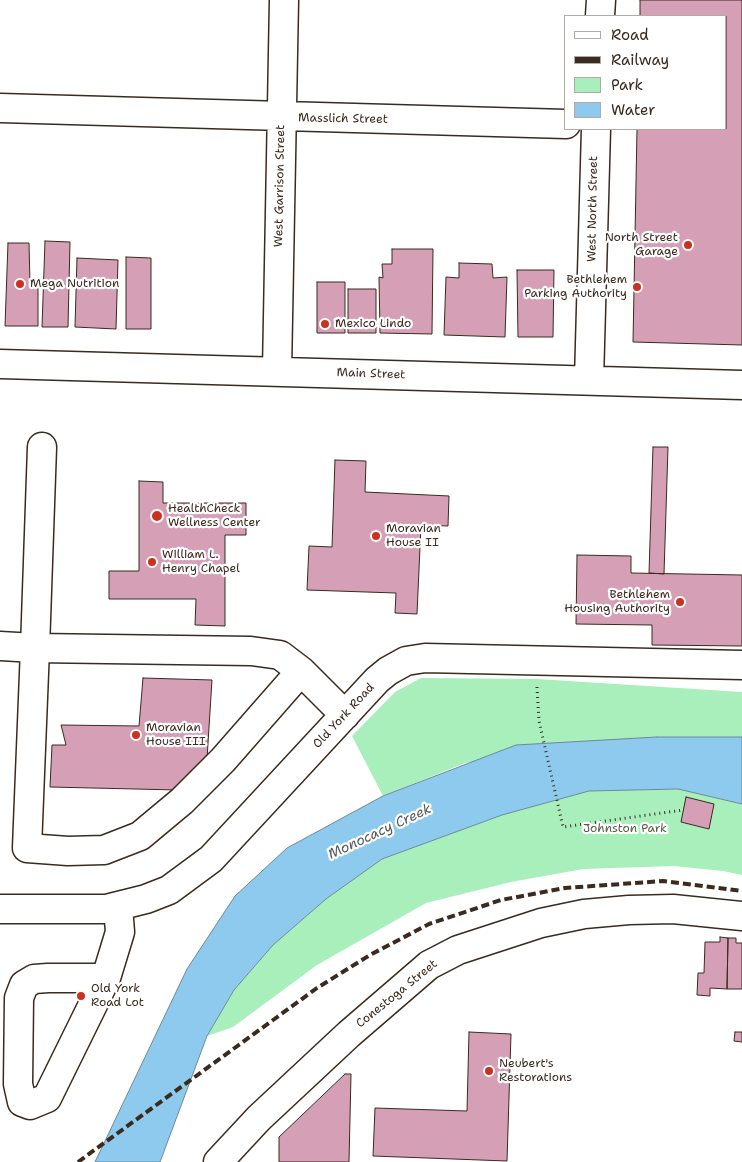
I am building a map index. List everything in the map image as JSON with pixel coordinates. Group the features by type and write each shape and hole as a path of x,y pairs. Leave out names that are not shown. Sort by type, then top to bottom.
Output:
{"street":[{"name":"West Garrison Street","path":"277,371 284,0"},
{"path":"600,15 601,0"},
{"name":"Masslich Street","path":"0,108 281,118 564,124"},
{"name":"West North Street","path":"589,380 596,130"},
{"name":"Main Street","path":"0,364 742,385"},
{"path":"42,447 27,848 68,851 104,850 140,836 182,801 223,760 301,671"},
{"path":"0,646 251,651 280,655 301,671 345,715"},
{"name":"Old York Road","path":"0,909 106,909 118,907 169,890 211,859 388,671 406,660 742,665"},
{"path":"106,978 34,979 24,985 19,998 18,1084 22,1102 30,1105 47,1098 106,978 120,932 118,907"},
{"name":"Conestoga Street","path":"218,1162 259,1118 349,1034 429,966 458,950 480,941 540,923 584,914 673,909 742,916"}],"path":[{"path":"537,696 539,721 563,827 684,810"}],"green space":[{"path":"421,678 537,679 742,692 742,737 465,763 383,796 352,736 395,692"},
{"name":"Johnston Park","path":"678,789 742,804 742,875 674,866 583,869 511,882 426,903 317,965 233,1027 207,1036 234,990 273,945 326,899 382,859 502,815 589,791"}],"water":[{"name":"Monocacy Creek","path":"657,737 742,737 742,804 678,789 589,791 502,815 382,859 326,899 273,945 234,990 207,1036 160,1162 95,1162 187,969 235,896 287,848 383,796 516,745"}],"building":[{"name":"North Street Garage","path":"640,0 742,0 742,345 633,342 637,130 727,130 727,15 640,15"},
{"path":"45,241 70,242 68,327 42,327"},
{"name":"Mega Nutrition","path":"8,243 29,243 30,284 38,285 38,326 5,326"},
{"path":"392,249 433,249 432,334 380,333 379,277 383,278 382,264 392,264"},
{"path":"126,257 151,258 151,329 126,329"},
{"path":"77,258 118,260 116,329 75,327"},
{"path":"459,263 492,264 493,278 507,277 505,337 444,335 446,277 459,278"},
{"path":"517,270 554,270 553,337 518,337"},
{"path":"317,282 345,282 345,333 317,333"},
{"path":"348,289 376,289 376,333 348,333"},
{"path":"653,447 668,447 664,574 649,573"},
{"name":"Moravian House II","path":"335,460 366,461 365,492 449,496 448,526 421,525 417,614 395,613 396,593 307,590 309,546 332,547"},
{"path":"139,481 163,482 163,503 246,503 246,535 225,535 225,626 195,625 196,599 109,599 109,571 139,571"},
{"path":"577,555 631,556 631,573 742,575 742,646 652,645 652,625 576,624"},
{"name":"Moravian House III","path":"143,678 212,680 207,759 178,790 50,787 52,745 66,745 61,725 139,726"},
{"path":"686,797 714,804 709,829 681,822"},
{"path":"720,937 728,938 727,989 710,988 710,996 697,995 698,973 704,973 705,942 720,942"},
{"path":"728,938 736,938 736,943 742,943 742,989 727,989"},
{"name":"Neubert's Restorations","path":"469,1032 511,1034 507,1161 373,1156 375,1108 467,1111"},
{"path":"735,1032 742,1032 742,1042 734,1041"},
{"path":"345,1074 351,1074 349,1162 279,1162 279,1137"}],"railway":[{"path":"78,1162 317,988 370,955 429,924 501,900 565,888 663,881 742,891"}],"place":[{"name":"North Street Garage","path":"688,245"},
{"name":"Mega Nutrition","path":"20,284"},
{"name":"Bethlehem Parking Authority","path":"637,287"},
{"name":"Mexico Lindo","path":"325,324"},
{"name":"HealthCheck Wellness Center","path":"157,516"},
{"name":"Moravian House II","path":"376,536"},
{"name":"William L. Henry Chapel","path":"152,562"},
{"name":"Bethlehem Housing Authority","path":"680,602"},
{"name":"Moravian House III","path":"136,735"},
{"name":"Old York Road Lot","path":"81,996"},
{"name":"Neubert's Restorations","path":"489,1071"}]}
